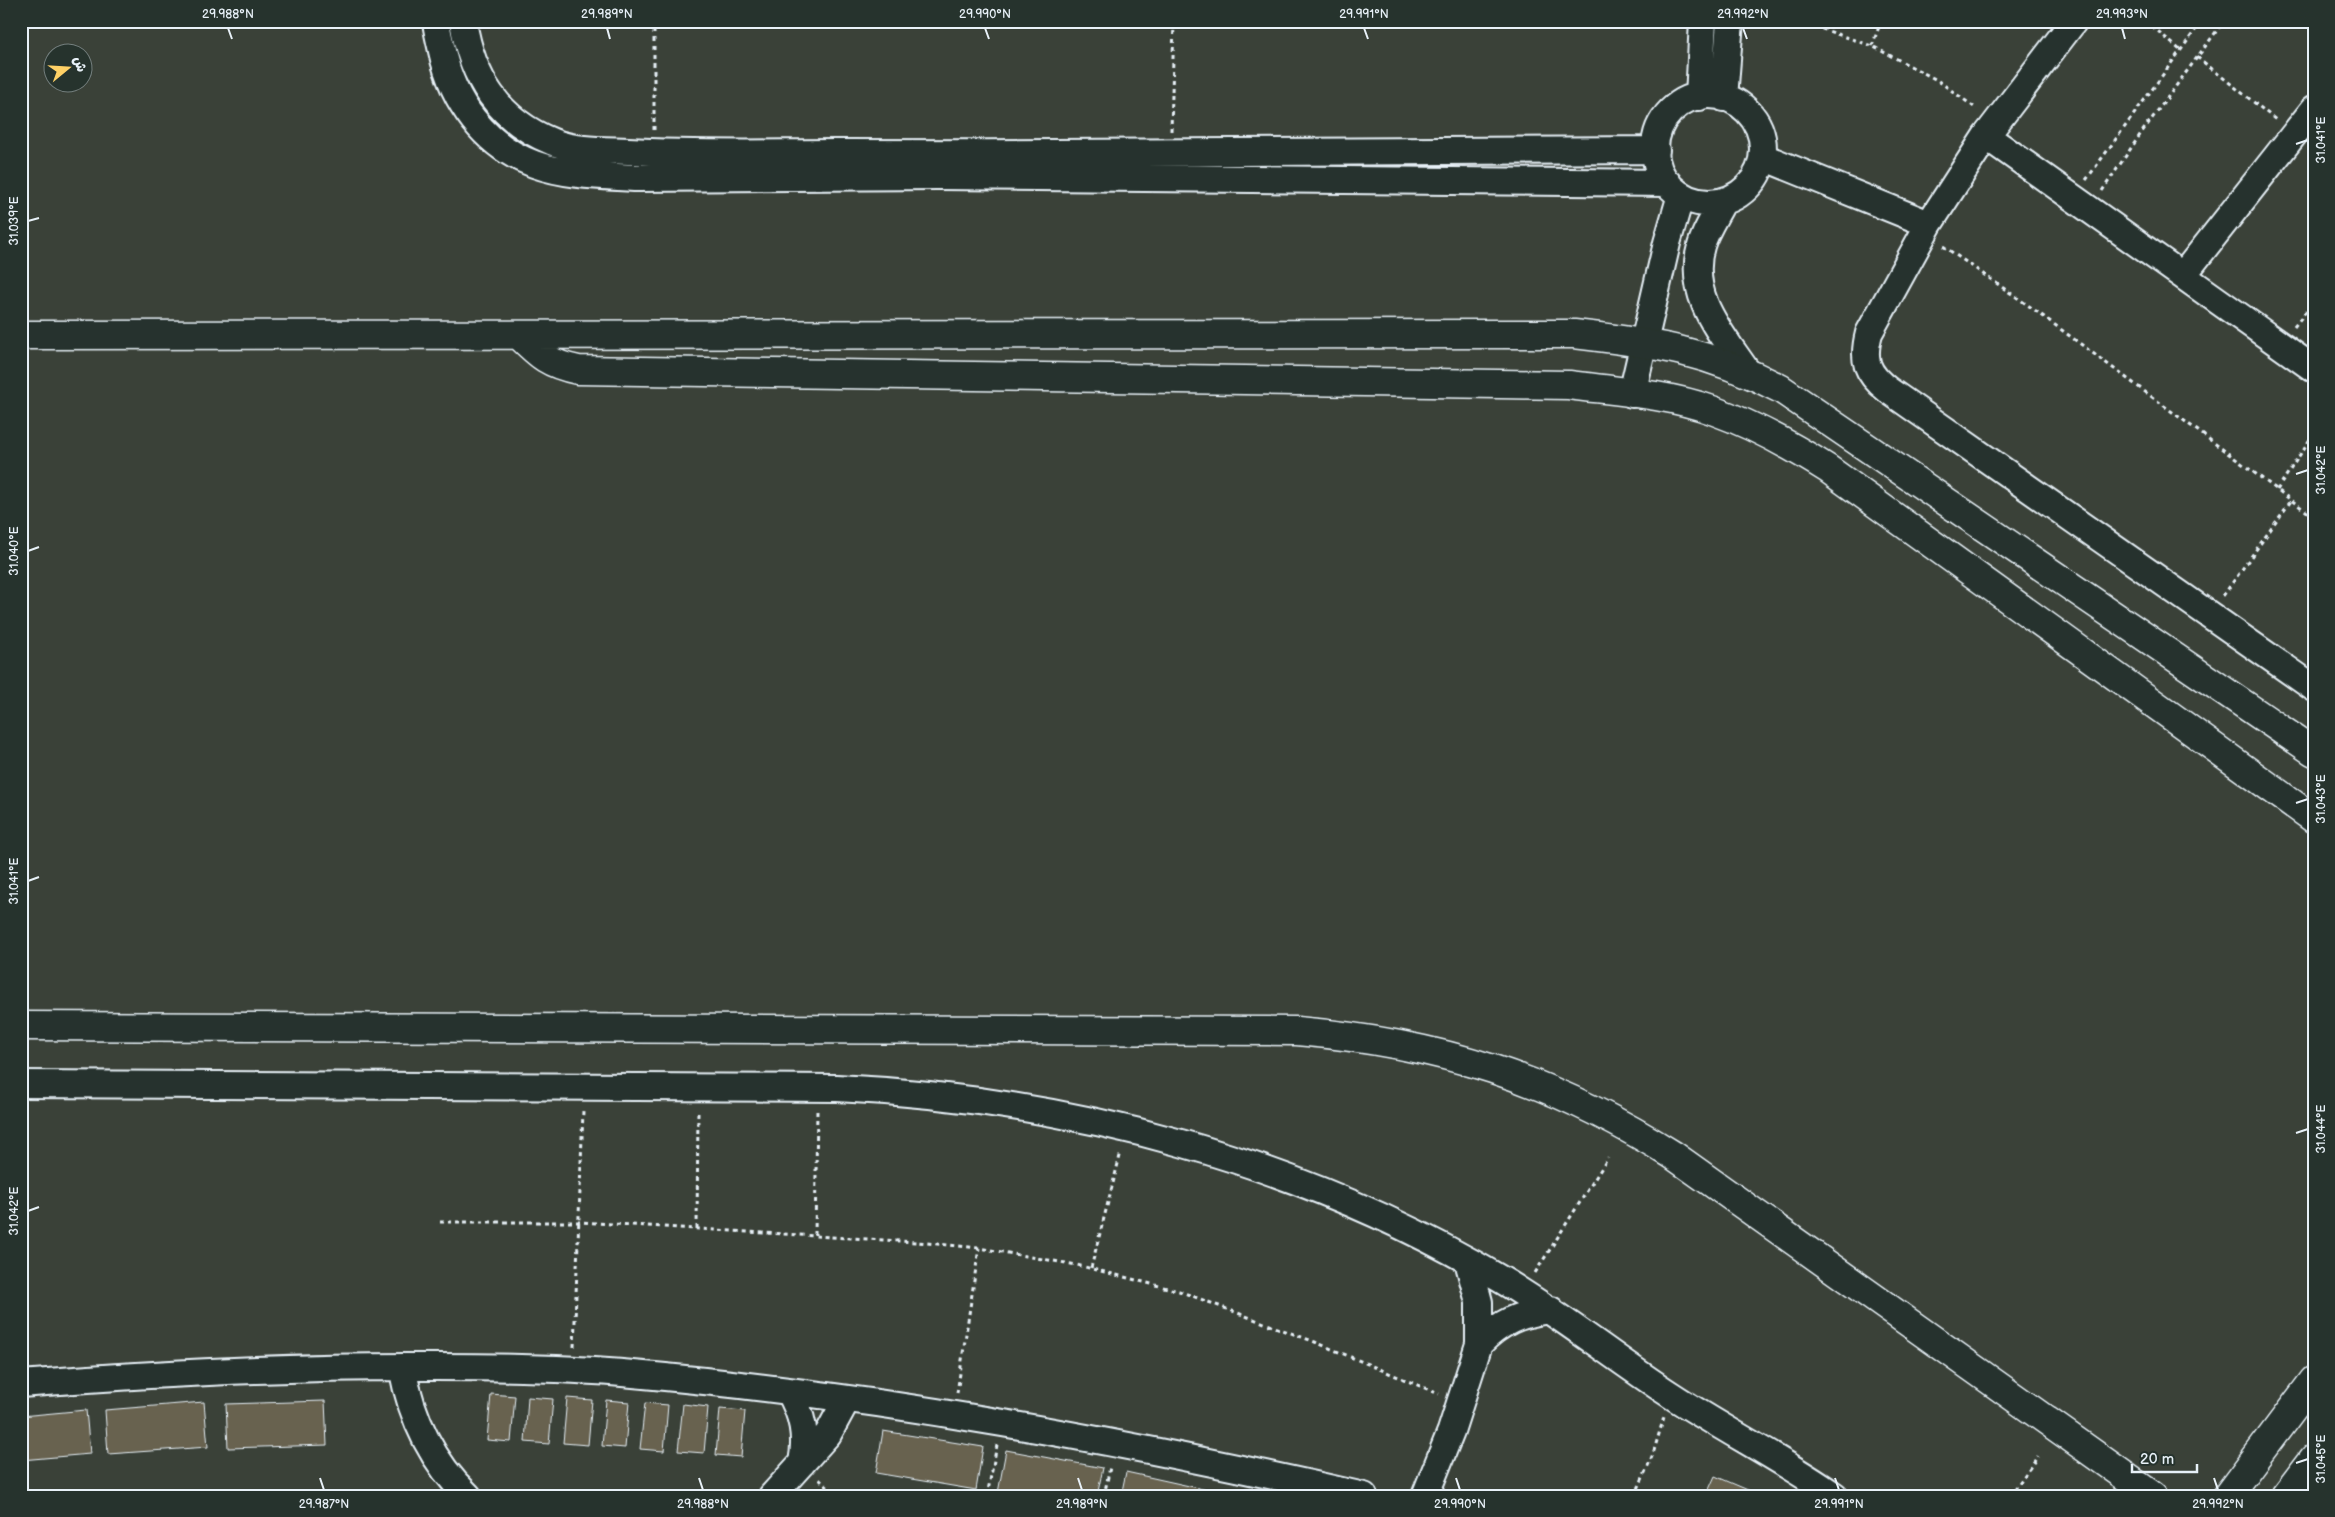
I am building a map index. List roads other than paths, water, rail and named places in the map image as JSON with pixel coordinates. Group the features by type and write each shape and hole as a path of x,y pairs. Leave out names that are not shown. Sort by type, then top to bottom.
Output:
{"street":[{"path":"436,21 446,72 460,102 486,134 505,149 534,164 576,173 636,178 1171,153 1656,150"},
{"path":"463,21 468,51 478,76 492,98 510,117 531,132 555,143 580,149 1229,179 1674,189"},
{"path":"1699,96 1703,21"},
{"path":"1724,98 1730,21"},
{"path":"2074,21 1991,129 1926,229 1868,333 1865,349 1867,365 1875,380 2314,688"},
{"path":"1699,96 1724,98 1736,102 1754,120 1763,144 1762,157 1757,175 1746,190 1724,201 1702,203 1674,189 1661,173 1656,150 1661,126 1668,116 1687,100 1699,96"},
{"path":"2182,275 2314,109"},
{"path":"1991,129 2082,203 2314,369"},
{"path":"1229,179 1230,153"},
{"path":"1762,157 1926,229"},
{"path":"1632,394 1667,242 1674,189"},
{"path":"1724,201 1701,245 1697,278 1700,296 1707,312 1746,370"},
{"path":"21,336 1574,334 1644,342 1701,354 1746,370 1781,389 2314,752"},
{"path":"519,335 539,355 558,366 578,370 1569,384 1670,399 1712,410 1786,443 1828,469 2314,819"},
{"path":"21,1026 1297,1031 1383,1040 1426,1049 1501,1071 1552,1090 1634,1131 1673,1155 2153,1496"},
{"path":"21,1084 817,1089 907,1092 974,1099 1042,1110 1127,1128 1223,1155 1283,1176 1395,1224 1468,1261 1551,1310 1670,1395 1827,1493"},
{"path":"1424,1495 1460,1402 1478,1344 1479,1302 1468,1261"},
{"path":"1478,1344 1499,1326 1511,1319 1524,1314 1551,1310"},
{"path":"402,1367 406,1390 422,1433 447,1473 468,1496"},
{"path":"21,1384 243,1370 402,1367 573,1370 632,1374 789,1391 1002,1422 1115,1443 1364,1496"},
{"path":"2229,1495 2314,1380"},
{"path":"789,1391 798,1408 803,1426 805,1438 802,1464"},
{"path":"772,1496 828,1434 847,1399"},
{"path":"2286,1496 2314,1458"}]}
